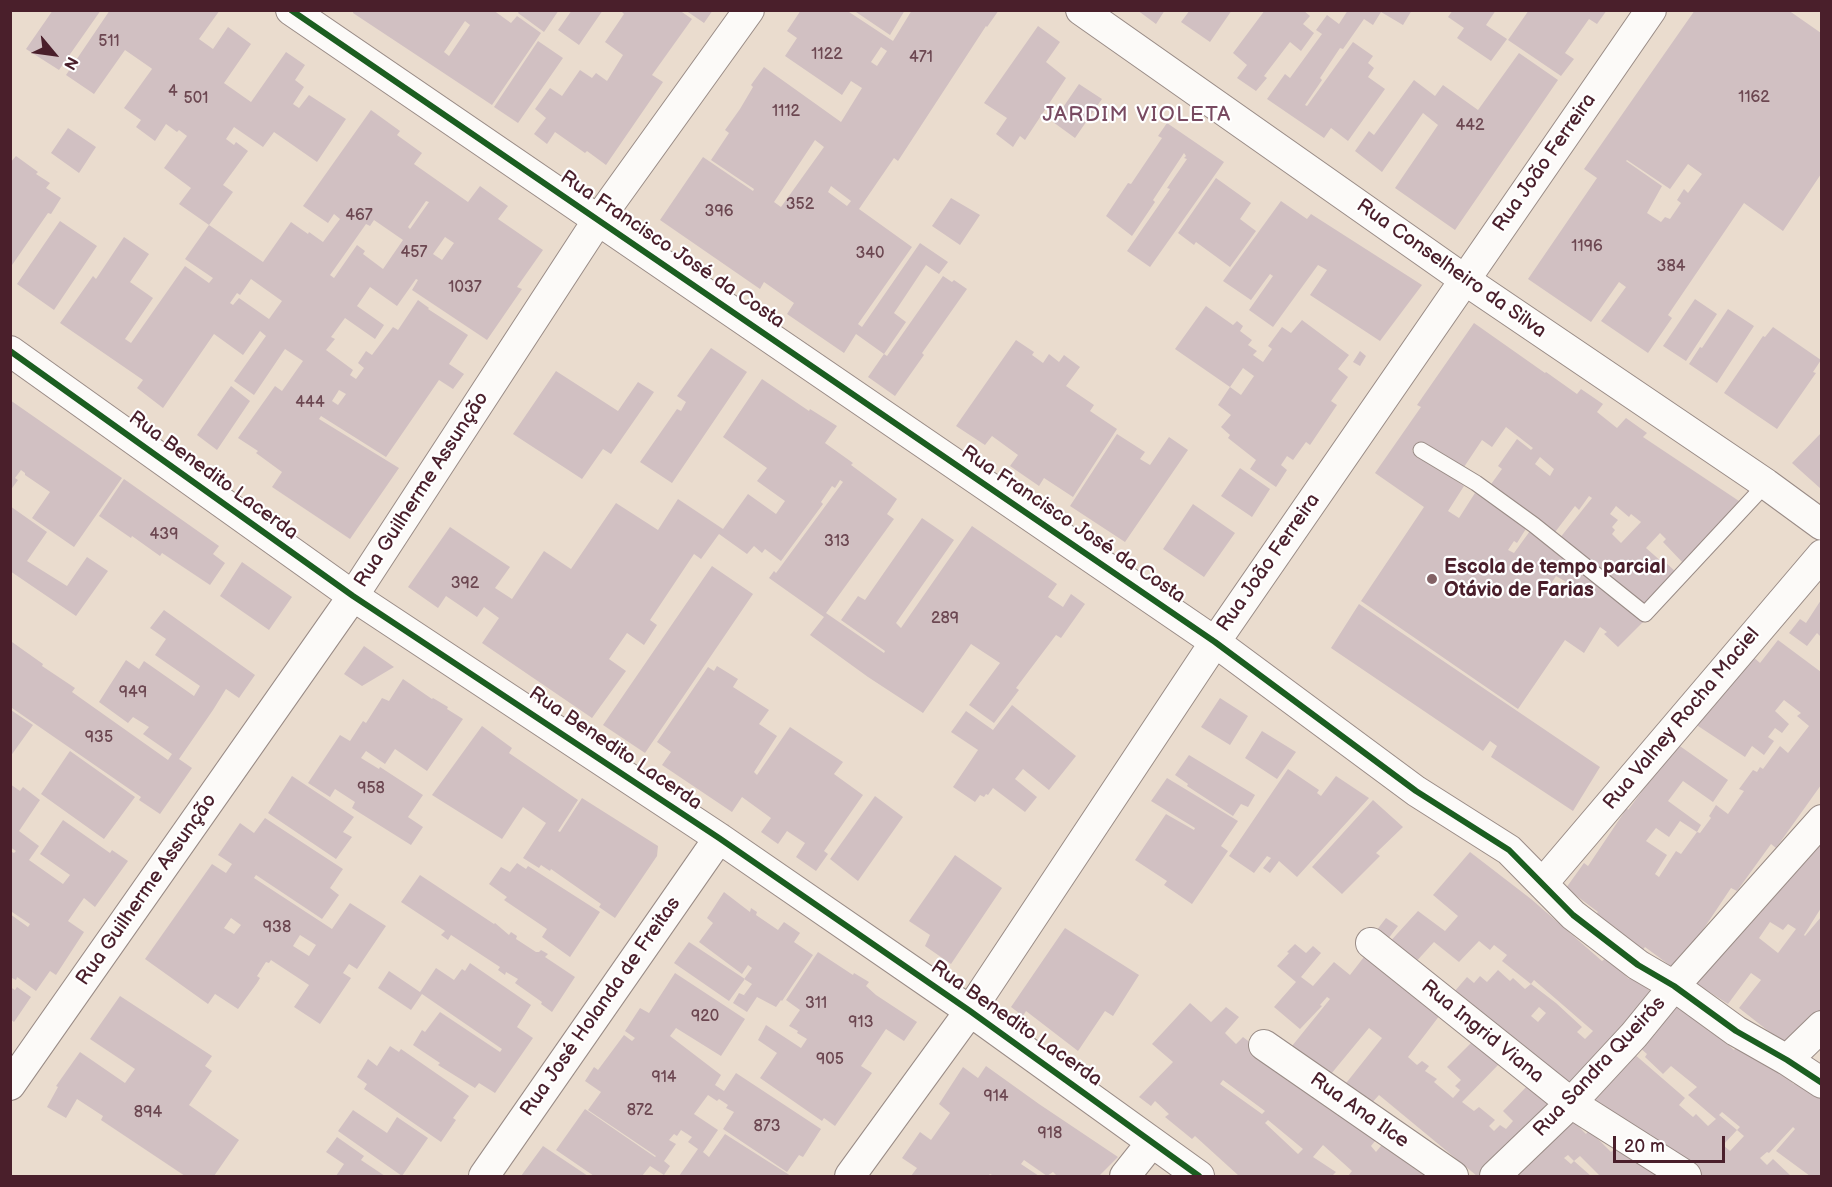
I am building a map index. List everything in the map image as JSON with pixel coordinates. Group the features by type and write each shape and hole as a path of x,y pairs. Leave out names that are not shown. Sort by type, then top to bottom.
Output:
{"street":[{"name":"Rua Francisco José da Costa","path":"291,10 1215,642 1416,790 1509,850 1573,915 1638,965 1674,986 1736,1031 1787,1060 1821,1083"},
{"name":"Rua Guilherme Assunção","path":"10,1085 353,596 598,220 749,10"},
{"name":"Rua Conselheiro da Silva","path":"1082,10 1465,280 1766,484 1821,525"},
{"name":"Rua João Ferreira","path":"850,1176 970,1011 1215,642 1650,10"},
{"name":"Rua Benedito Lacerda","path":"10,351 353,596 718,838 970,1011 1199,1176"},
{"name":"Rua Valney Rocha Maciel","path":"1543,883 1821,555"},
{"name":"Rua Sandra Queirós","path":"1495,1176 1571,1103 1634,1035 1674,986 1821,820"},
{"name":"Rua José Holanda de Freitas","path":"484,1176 718,838"},
{"name":"Rua Ingrid Viana","path":"1371,943 1571,1103 1686,1176"},
{"path":"1787,1060 1821,1026"},
{"name":"Rua Ana Ilce","path":"1264,1045 1453,1176"},
{"path":"1125,1176 1152,1142"}],"lane":[{"path":"1421,450 1476,483 1524,518 1645,614 1766,484"}],"building":[{"path":"53,10 101,10 59,70 26,49"},
{"path":"110,10 220,10 199,39 213,49 228,27 251,44 224,83 251,102 286,52 305,65 295,80 304,87 293,104 299,108 309,95 346,119 317,162 274,132 263,147 234,127 226,139 234,145 236,142 248,151 223,185 233,192 209,225 179,204 191,188 164,168 187,136 166,124 155,141 136,127 141,120 124,108 152,69 125,50 94,94 66,75"},
{"path":"354,10 493,10 511,23 517,16 541,33 492,105 353,13","holes":["465,21 470,25 449,56 444,52"]},
{"path":"520,10 559,10 544,32 518,13"},
{"path":"572,10 603,10 579,45 558,30"},
{"path":"620,10 679,10 692,19 652,75 663,82 606,165 555,132 547,144 534,134 546,118 535,109 550,88 562,96 580,70 592,78 596,73 607,81 623,55 605,42 624,14"},
{"path":"685,10 713,10 704,23"},
{"path":"801,10 846,10 893,41 912,10 999,10 986,26 898,161 894,158 859,209 912,247 858,324 862,327 920,243 948,262 939,274 926,265 894,313 906,322 884,354 856,334 844,353 787,314 794,303 764,282 760,289 660,220 703,157 753,191 754,189 711,160 729,133 725,130 764,67 841,122 862,88 851,81 842,95 785,56 797,38 787,31","holes":["881,47 887,51 877,66 871,62","815,140 824,147 781,207 774,202","831,186 851,201 847,206 828,192"]},
{"path":"853,10 905,10 890,35"},
{"path":"1137,10 1165,10 1156,24"},
{"path":"1190,10 1232,10 1210,42 1181,22"},
{"path":"1265,10 1303,10 1310,16 1303,24 1314,33 1301,51 1290,42 1264,76 1267,78 1256,91 1237,78 1247,65 1233,53"},
{"path":"1348,10 1412,10 1403,25 1381,12 1373,25 1364,19 1343,49 1340,48 1305,105 1307,106 1353,42 1373,56 1368,63 1374,68 1368,77 1385,89 1348,141 1331,128 1324,138 1267,99 1285,74 1290,78 1322,34 1316,30 1327,15 1339,24"},
{"path":"1453,10 1496,10 1486,25 1507,39 1491,61 1457,38 1464,28 1448,17"},
{"path":"1529,10 1607,10 1597,24 1589,19 1565,53 1574,59 1561,76 1508,40"},
{"path":"1695,10 1788,10 1821,33 1821,174 1783,231 1744,203 1668,315 1672,318 1648,353 1601,321 1626,287 1619,282 1591,322 1528,279 1597,178 1584,169","holes":["1626,161 1670,189 1688,164 1702,174 1688,193 1684,189 1677,200 1681,203 1670,219 1665,217 1661,222 1647,213 1662,186"]},
{"path":"1038,26 1060,42 1046,62 1066,78 1025,140 1020,136 1013,147 996,134 1007,118 984,103"},
{"path":"538,41 563,58 518,123 494,107"},
{"path":"1519,53 1558,80 1455,230 1395,188 1438,125 1423,113 1382,172 1355,151 1369,131 1374,135 1414,80 1435,96 1443,85 1478,110"},
{"path":"1079,84 1102,99 1075,138 1053,122"},
{"path":"371,110 400,131 397,135 422,153 414,164 468,202 480,186 508,206 498,219 543,250 517,287 522,289 487,340 412,290 418,280 416,279 397,306 370,287 357,306 384,325 375,339 345,318 331,337 335,339 326,350 353,370 350,375 356,379 364,368 358,363 366,351 372,355 393,327 398,330 418,300 468,335 449,364 464,374 453,389 439,380 386,457 321,416 319,419 399,468 350,539 272,487 282,472 256,453 258,451 238,438 275,386 282,391 303,361 285,349 254,395 234,381 266,336 260,331 243,355 214,334 163,408 137,388 143,380 60,323 93,276 96,279 124,237 149,254 130,282 153,298 125,339 131,343 185,266 209,283 213,278 185,259 209,225 263,262 291,222 323,242 340,219 334,214 328,223 303,206","holes":["426,201 429,202 410,229 408,227","374,220 403,240 383,269 363,254 365,251 357,245 334,278 330,275 366,224 370,226","445,237 454,243 442,260 433,254","251,279 282,301 269,319 239,298 233,305 230,303 237,293 240,295","339,390 346,394 338,405 332,401"]},
{"path":"1167,123 1224,162 1150,267 1127,251 1170,189 1167,188 1187,159 1184,158 1186,156 1184,153 1132,236 1106,216 1162,138 1158,136"},
{"path":"68,128 96,147 79,173 51,153"},
{"path":"16,156 50,183 46,188 61,198 10,268 10,163"},
{"path":"1216,178 1251,203 1240,219 1256,231 1230,267 1196,242 1194,245 1178,233"},
{"path":"951,198 980,215 960,245 932,226"},
{"path":"1281,201 1307,219 1311,214 1422,285 1380,341 1310,295 1327,270 1318,265 1273,327 1249,310 1273,276 1270,274 1251,300 1223,281"},
{"path":"60,221 97,246 54,310 17,284"},
{"path":"943,276 967,289 895,396 868,377 884,354 887,356"},
{"path":"1695,299 1717,314 1686,361 1663,346"},
{"path":"1206,306 1233,325 1237,321 1243,326 1240,331 1252,340 1248,345 1257,351 1253,355 1263,362 1272,349 1268,346 1282,327 1291,333 1302,320 1349,355 1338,369 1348,377 1331,401 1337,405 1310,445 1306,442 1293,460 1287,456 1281,465 1287,470 1276,487 1250,469 1256,460 1228,438 1230,435 1221,427 1231,415 1218,405 1230,387 1175,349","holes":["1243,368 1254,376 1241,395 1230,387"]},
{"path":"1728,309 1754,326 1717,383 1689,364"},
{"path":"1474,323 1577,394 1581,389 1603,404 1597,412 1617,428 1626,418 1647,433 1643,437 1745,505 1685,565 1663,542 1666,539 1660,533 1646,548 1677,573 1643,611 1559,539 1592,498 1589,496 1579,510 1575,506 1552,536 1489,487 1502,469 1498,466 1517,439 1531,450 1533,448 1506,427 1492,447 1482,440 1462,470 1418,443 1412,451 1464,486 1448,511 1459,518 1475,493 1529,524 1517,543 1514,541 1508,550 1514,553 1530,531 1647,618 1618,647 1604,634 1607,632 1600,627 1584,653 1565,640 1518,709 1361,601 1424,507 1375,473 1421,407 1417,405","holes":["1540,457 1554,469 1550,476 1535,464","1616,506 1629,517 1631,514 1641,522 1621,543 1612,534 1615,530 1612,527 1618,520 1610,514","1556,576 1568,583 1557,599 1546,591"]},
{"path":"1773,327 1821,360 1813,372 1816,373 1777,429 1724,393 1763,336 1765,337"},
{"path":"1016,340 1034,352 1032,355 1043,363 1049,354 1059,362 1064,355 1080,367 1066,386 1094,405 1090,411 1117,429 1073,497 1044,478 1039,486 1010,466 1018,455 992,436 985,445 956,426"},
{"path":"711,348 747,372 672,483 640,462 677,409 681,411 686,402 677,396"},
{"path":"1360,351 1366,356 1360,366 1353,362"},
{"path":"556,371 618,411 638,382 654,392 611,454 603,449 582,479 513,434"},
{"path":"762,379 809,411 810,409 837,426 825,443 897,499 887,514 894,519 826,613 884,653 885,651 841,620 858,596 865,600 922,518 954,540 896,623 901,628 972,526 1057,584 1048,597 1063,607 1071,594 1085,604 1061,638 1056,635 1016,688 1019,690 994,723 969,705 1000,663 971,644 923,713 810,635 824,617 769,578 774,571 776,573 843,482 840,480 835,488 832,486 821,502 823,504 781,561 765,549 762,553 754,546 747,554 719,534 701,559 694,554 650,620 657,625 644,645 627,633 609,659 626,671 592,718 482,643 499,618 484,607 477,617 446,596 438,608 408,587 450,527 510,567 495,588 512,599 544,551 571,569 616,503 658,530 678,499 723,529 748,494 776,514 785,501 757,481 767,468 723,437"},
{"path":"231,386 250,401 217,450 197,435"},
{"path":"10,400 122,478 74,547 32,518 50,492 21,470 15,478 18,480 10,491"},
{"path":"1821,433 1821,489 1792,463"},
{"path":"1117,434 1145,452 1140,459 1150,465 1169,437 1188,450 1125,542 1070,506"},
{"path":"1240,468 1270,489 1252,517 1221,496"},
{"path":"124,479 219,546 213,554 225,563 210,585 162,553 160,556 99,516"},
{"path":"1193,504 1235,533 1204,577 1163,549"},
{"path":"10,506 47,532 27,561 67,586 87,557 108,571 76,616 10,571"},
{"path":"242,562 292,597 269,630 220,596"},
{"path":"712,566 753,594 645,753 603,725"},
{"path":"1821,600 1821,637 1817,633 1807,646 1789,633 1800,619 1806,623"},
{"path":"1359,604 1600,767 1573,811 1491,757 1497,746 1490,741 1483,751 1331,648"},
{"path":"164,610 255,675 239,698 226,689 179,759 192,768 160,814 139,800 141,797 12,708 11,710 33,725 10,757 12,642 75,688 72,692 168,760 172,754 143,734 149,727 133,717 128,723 99,702 126,660 139,669 144,661 194,696 200,686 155,655 166,639 150,628"},
{"path":"1778,640 1821,672 1821,785 1776,848 1771,844 1737,891 1731,888 1676,970 1645,947 1642,951 1614,930 1616,928 1596,914 1598,912 1566,888 1584,863 1588,866 1627,808 1628,810 1677,744 1728,780 1713,802 1683,781 1668,801 1701,825 1697,832 1700,833 1711,818 1709,816 1716,805 1728,814 1744,791 1739,789 1753,770 1757,772 1760,767 1763,769 1780,746 1788,753 1809,726 1797,716 1801,713 1784,700 1775,711 1789,724 1782,733 1775,728 1768,737 1774,741 1764,755 1752,746 1745,757 1695,724 1751,655 1760,663","holes":["1680,821 1697,832 1681,854 1676,851 1659,877 1655,874 1667,855 1646,841 1656,828 1669,837"]},
{"path":"364,646 394,667 362,686 344,674"},
{"path":"717,666 738,679 733,687 769,710 759,724 777,736 754,772 757,775 790,727 843,762 834,774 863,795 824,851 828,854 816,871 796,857 805,843 787,831 778,844 761,832 771,818 742,797 732,812 662,765 671,752 657,742 708,667 714,671"},
{"path":"403,679 463,719 427,771 395,749 385,764 366,751 361,758 379,769 380,767 423,795 408,817 423,827 411,845 352,808 355,802 335,789 330,797 308,783 340,735 350,741 363,721 366,723 382,698 389,701"},
{"path":"1220,698 1248,716 1230,745 1201,727"},
{"path":"1012,705 1076,756 1049,790 1023,769 1015,779 1037,797 1025,812 993,788 988,795 984,797 980,795 975,802 953,787 978,750 951,732 966,711 993,730"},
{"path":"482,726 512,748 509,753 578,800 558,831 560,832 582,798 658,846 657,856 615,918 599,907 601,904 551,869 550,871 541,865 539,868 523,858 546,823 523,807 502,839 432,795"},
{"path":"1262,731 1296,752 1277,779 1245,758"},
{"path":"70,751 135,797 104,839 41,794"},
{"path":"1189,755 1255,795 1248,807 1241,804 1233,816 1187,786 1188,784 1175,775"},
{"path":"1288,769 1319,790 1317,793 1321,796 1336,776 1369,798 1297,877 1279,861 1270,873 1263,868 1271,858 1267,856 1254,873 1229,856"},
{"path":"292,776 354,817 343,832 352,837 336,859 268,813"},
{"path":"1167,778 1238,821 1221,846 1228,851 1192,904 1164,885 1167,881 1135,860 1166,814 1194,830 1195,828 1151,801"},
{"path":"10,784 20,791 23,787 40,800 19,831 39,846 29,860 63,884 70,875 40,854 63,820 110,853 112,850 128,861 95,907 84,898 68,921 84,932 56,975 50,971 36,991 17,977 16,980 10,977 10,914 28,927 30,924 12,912 10,913 10,851 14,853 16,851 10,847"},
{"path":"875,796 903,817 858,881 830,859"},
{"path":"1373,800 1403,827 1376,853 1380,856 1342,894 1312,867"},
{"path":"265,818 343,869 330,888 339,895 322,919 256,875 254,878 332,929 350,903 386,926 357,969 349,964 343,973 351,978 320,1024 294,1007 309,985 271,960 269,963 266,962 257,976 260,978 238,1009 215,994 208,1004 145,959 212,864 226,873 232,864 218,855 240,823 254,833","holes":["231,918 241,925 234,934 224,928","300,935 316,945 309,956 293,946"]},
{"path":"1821,833 1821,908 1804,935 1821,917 1821,1015 1790,1048 1739,1008 1761,980 1751,973 1728,1004 1694,982","holes":["1770,922 1783,930 1788,924 1796,929 1778,953 1759,938"]},
{"path":"1470,852 1531,899 1602,961 1606,958 1629,979 1632,975 1657,997 1572,1090 1454,992 1467,977 1474,983 1480,976 1487,982 1498,970 1510,981 1513,978 1525,989 1531,984 1502,961 1507,955 1494,945 1490,950 1479,941 1459,962 1434,942 1413,965 1386,946 1418,911 1445,931 1458,916 1433,895","holes":["1534,980 1593,1031 1585,1039 1577,1032 1582,1027 1531,984","1539,1007 1546,1013 1538,1022 1531,1016"]},
{"path":"955,855 1002,888 951,964 925,946 930,935 909,921"},
{"path":"517,863 526,869 528,866 600,912 570,957 542,937 547,929 504,900 507,897 489,884 501,867 510,872"},
{"path":"420,875 495,923 509,935 511,932 517,936 516,939 536,952 541,950 548,954 545,957 575,977 552,1012 515,983 518,979 506,972 505,975 498,970 500,967 451,935 448,940 441,935 445,931 401,902"},
{"path":"724,892 750,912 751,908 757,912 756,915 778,930 784,922 800,933 794,942 813,955 776,1007 757,997 747,1012 733,1003 739,993 746,996 744,995 752,984 744,979 752,968 748,965 742,974 699,942 713,923 707,918"},
{"path":"1386,918 1398,926 1384,944 1373,935"},
{"path":"1065,928 1139,975 1113,1016 1105,1011 1078,1051 1026,1011 1023,1016 1011,1007"},
{"path":"689,942 745,979 729,1001 674,963"},
{"path":"1295,944 1306,953 1313,946 1321,953 1301,977 1313,986 1334,962 1350,975 1367,953 1443,1011 1408,1057 1417,1065 1422,1061 1429,1066 1425,1071 1437,1079 1434,1082 1453,1098 1460,1090 1455,1086 1461,1080 1447,1067 1475,1039 1500,1063 1462,1102 1474,1111 1479,1107 1495,1120 1489,1126 1494,1131 1500,1125 1506,1129 1513,1121 1503,1111 1529,1084 1556,1106 1482,1176 1477,1176 1379,1095 1368,1107 1343,1087 1382,1038 1369,1028 1331,1074 1292,1046 1330,999 1327,997 1320,1005 1322,1006 1300,1029 1274,1007 1296,982 1277,966"},
{"path":"818,952 853,975 854,973 869,982 866,986 876,995 917,1022 904,1041 886,1029 861,1066 872,1073 835,1126 824,1118 822,1121 760,1078 777,1053 758,1040 766,1025 801,1048 807,1039 789,1026 800,1010 786,1000"},
{"path":"470,963 531,1005 517,1027 533,1038 495,1093 479,1083 475,1088 438,1065 440,1063 413,1045 422,1030 425,1032 440,1012 500,1052 502,1049 422,994 411,1010 378,988 389,971 420,992 436,968 454,980 462,969 465,971"},
{"path":"675,973 745,1019 721,1056 676,1028 670,1036 721,1075 715,1085 724,1091 736,1073 821,1129 803,1157 799,1155 787,1172 723,1129 734,1112 726,1108 728,1105 719,1099 717,1101 708,1095 694,1114 718,1130 703,1152 709,1157 725,1134 791,1176 679,1176 698,1149 688,1142 692,1137 681,1130 677,1136 674,1134 669,1140 676,1144 664,1161 670,1166 664,1175 650,1166 642,1176 594,1176 556,1150 585,1109 656,1156 588,1110 601,1092 585,1081 594,1067 598,1070 624,1035 632,1041 635,1038 625,1031 640,1008 649,1013"},
{"path":"10,987 15,990 17,987 31,997 14,1022 10,1019"},
{"path":"120,996 212,1056 205,1066 212,1071 189,1105 239,1140 214,1176 185,1176 101,1120 103,1116 77,1099 66,1118 47,1107 58,1087 56,1086 80,1052 125,1083 135,1069 90,1039"},
{"path":"1190,1003 1211,1022 1226,1007 1239,1017 1225,1033 1236,1044 1243,1037 1282,1067 1383,1131 1371,1146 1376,1152 1389,1136 1440,1176 1348,1176 1352,1171 1323,1145 1313,1157 1336,1172 1332,1176 1239,1176 1195,1136 1192,1139 1165,1117 1169,1114 1155,1101 1151,1106 1139,1097 1173,1062 1152,1044","holes":["1223,1080 1265,1111 1262,1114 1220,1084","1268,1120 1303,1149 1298,1154 1265,1123"]},
{"path":"1680,1003 1734,1050 1742,1041 1794,1084 1799,1078 1821,1094 1821,1176 1810,1176 1776,1151 1795,1129 1793,1127 1769,1153 1767,1152 1760,1158 1767,1165 1773,1159 1791,1176 1701,1176 1650,1134 1645,1139 1592,1098 1633,1053 1685,1098 1679,1105 1693,1117 1696,1114 1708,1126 1716,1119 1688,1095 1697,1087 1671,1066 1663,1074 1645,1057 1647,1054 1639,1047","holes":["1722,1112 1740,1127 1737,1130 1719,1115","1737,1130 1744,1136 1730,1151 1723,1145"]},
{"path":"390,1046 399,1052 401,1049 469,1096 453,1118 456,1120 441,1142 364,1089 367,1084 357,1077 368,1059 377,1066"},
{"path":"986,1066 1118,1157 1099,1176 1057,1176 1053,1172 1047,1176 1024,1160 1021,1164 1039,1176 994,1176 990,1174 988,1176 911,1176 917,1168 902,1158 920,1132 931,1140 950,1113 939,1104 963,1067 978,1078"},
{"path":"353,1110 387,1133 397,1117 428,1138 402,1176 338,1131"},
{"path":"1571,1119 1586,1134 1589,1130 1611,1152 1621,1143 1667,1176 1600,1176 1580,1156 1574,1161 1591,1176 1521,1176 1517,1173","holes":["1568,1155 1574,1161 1571,1164 1564,1158"]},
{"path":"337,1137 364,1156 361,1160 385,1176 336,1176 344,1164 326,1152"},
{"path":"543,1146 588,1176 521,1176"}],"cycle path":[{"path":"291,10 1215,642 1416,791 1509,850 1573,915 1638,965 1674,986 1736,1031 1822,1083"},
{"path":"10,351 353,596 719,838 970,1011 1199,1176"}],"place":[{"name":"Escola de tempo parcial Otávio de Farias","path":"1432,579"}],"district":[{"name":"JARDIM VIOLETA","path":"1137,116"}]}
